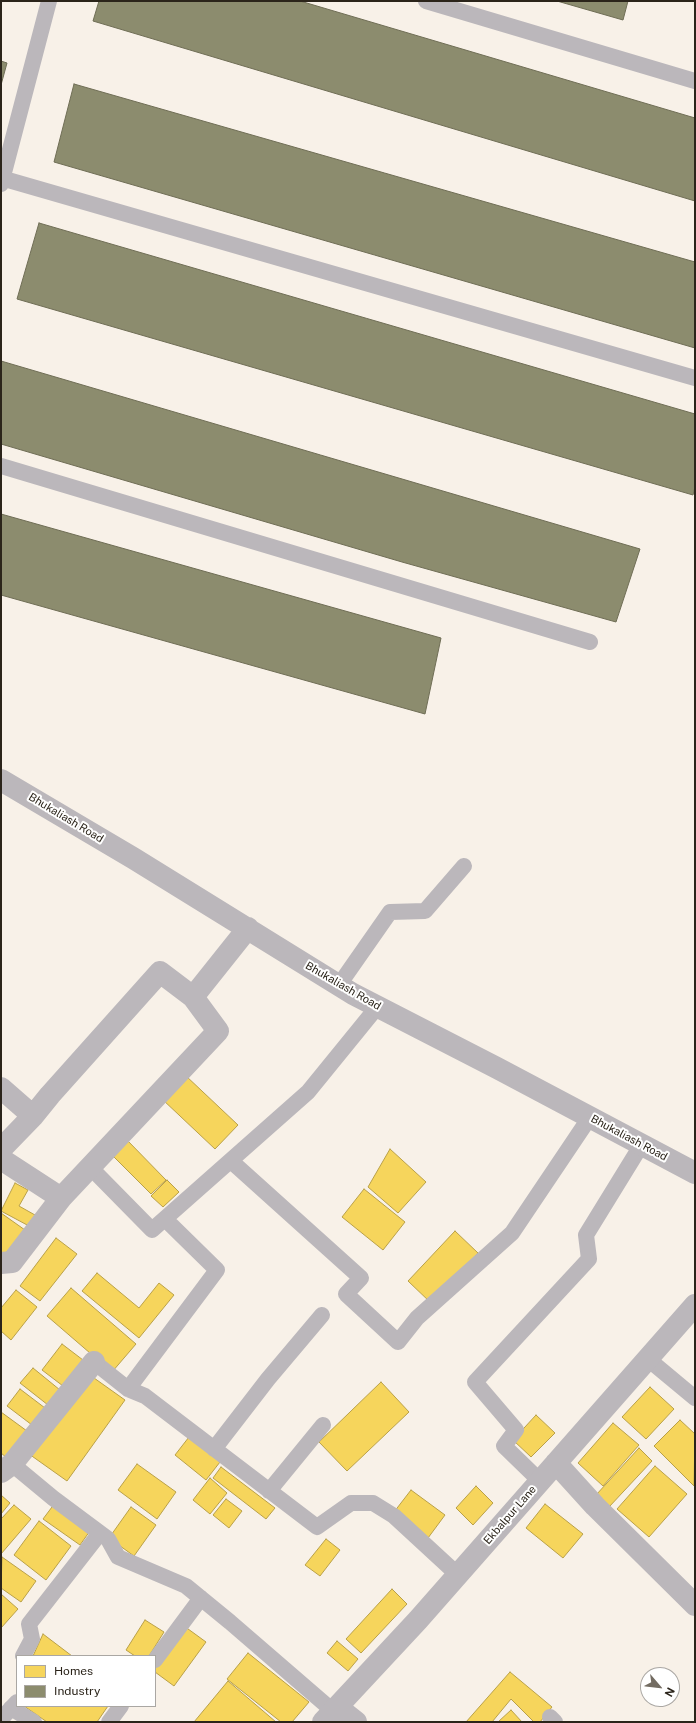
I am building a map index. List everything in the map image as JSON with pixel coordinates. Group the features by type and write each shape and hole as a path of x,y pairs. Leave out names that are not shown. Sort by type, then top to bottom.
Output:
{"street":[{"name":"Bhukaliash Road","path":"1,780 133,858 339,985 695,1173"},
{"path":"193,996 248,928"},
{"path":"1,1149 33,1116 160,972 193,996 218,1030 61,1198 12,1262 1,1263"},
{"path":"1,1088 33,1116"},
{"path":"1,1159 61,1198"},
{"name":"Ekbalpur Lane","path":"331,1713 458,1575 695,1306"},
{"path":"6,1468 94,1362"},
{"path":"556,1463 595,1506 695,1605"},
{"path":"331,1713 356,1722"}],"lane":[{"path":"50,1 2,180 695,378"},
{"path":"426,1 695,81"},
{"path":"1,466 590,642"},
{"path":"339,985 390,912 425,911 464,866"},
{"path":"90,1167 152,1230 308,1092 378,1006"},
{"path":"231,1161 361,1278 346,1294 398,1342 417,1318 512,1233 590,1117"},
{"path":"540,1481 504,1446 516,1430 474,1382 589,1259 586,1235 642,1144"},
{"path":"128,1389 217,1270 165,1219"},
{"path":"214,1449 268,1379 322,1315"},
{"path":"648,1359 695,1398"},
{"path":"94,1362 128,1389 145,1396 317,1527 351,1503 372,1503 394,1516 458,1575"},
{"path":"269,1491 323,1425"},
{"path":"6,1468 108,1539 118,1557 186,1586 331,1713"},
{"path":"24,1655 32,1639 29,1624 100,1533"},
{"path":"156,1659 201,1598"},
{"path":"109,1722 120,1707"},
{"path":"10,1710 34,1722"}],"building: Homes":[{"path":"185,1075 238,1125 215,1149 162,1099"},
{"path":"127,1140 166,1180 151,1194 112,1155"},
{"path":"390,1149 426,1182 398,1213 368,1187"},
{"path":"167,1180 179,1192 163,1207 151,1196"},
{"path":"15,1183 28,1190 19,1206 35,1215 29,1226 1,1211"},
{"path":"364,1189 405,1222 383,1250 342,1217"},
{"path":"1,1213 25,1230 1,1259"},
{"path":"455,1231 478,1253 431,1303 408,1281"},
{"path":"56,1238 77,1254 40,1301 20,1286"},
{"path":"97,1273 139,1308 159,1283 174,1295 139,1338 82,1291"},
{"path":"71,1288 136,1344 112,1372 47,1316"},
{"path":"16,1290 37,1307 11,1340 1,1331 1,1308"},
{"path":"62,1344 83,1360 63,1386 42,1370"},
{"path":"33,1368 60,1390 48,1405 20,1383"},
{"path":"87,1373 125,1400 67,1481 29,1454"},
{"path":"381,1382 409,1412 347,1471 319,1442"},
{"path":"650,1387 674,1409 646,1439 622,1417"},
{"path":"20,1389 45,1408 32,1425 7,1406"},
{"path":"1,1412 27,1431 7,1458 1,1453"},
{"path":"536,1415 555,1433 531,1457 513,1440"},
{"path":"680,1420 695,1434 694,1486 654,1446"},
{"path":"613,1423 639,1445 603,1486 578,1463"},
{"path":"189,1437 220,1462 206,1480 175,1455"},
{"path":"639,1448 652,1461 609,1507 596,1495"},
{"path":"137,1464 176,1492 157,1519 118,1490"},
{"path":"655,1466 687,1494 649,1537 617,1509"},
{"path":"221,1467 275,1508 266,1519 213,1478"},
{"path":"210,1478 227,1493 210,1514 193,1500"},
{"path":"476,1486 493,1503 473,1525 456,1508"},
{"path":"411,1490 445,1515 428,1538 394,1512"},
{"path":"1,1495 10,1503 1,1514"},
{"path":"226,1499 242,1511 229,1528 213,1515"},
{"path":"55,1503 92,1528 80,1545 43,1519"},
{"path":"545,1504 583,1534 563,1558 526,1528"},
{"path":"14,1505 31,1519 1,1554 1,1519"},
{"path":"131,1507 156,1525 134,1556 109,1538"},
{"path":"39,1521 71,1546 46,1580 14,1555"},
{"path":"326,1539 340,1550 320,1576 305,1565"},
{"path":"2,1557 36,1581 21,1602 1,1588"},
{"path":"392,1589 407,1604 361,1653 346,1639"},
{"path":"1,1594 18,1609 1,1628"},
{"path":"145,1620 164,1632 150,1655 134,1655 126,1650"},
{"path":"184,1626 206,1642 174,1686 156,1673 156,1665"},
{"path":"43,1634 71,1655 33,1655"},
{"path":"337,1641 358,1659 348,1671 327,1653"},
{"path":"248,1653 309,1702 292,1722 281,1722 227,1679"},
{"path":"510,1672 552,1707 540,1722 534,1722 511,1699 492,1722 466,1722"},
{"path":"228,1681 276,1722 194,1722"},
{"path":"25,1707 107,1707 97,1722 47,1722"},
{"path":"511,1710 522,1722 498,1722"}],"building: Industry":[{"path":"99,1 300,1 695,118 695,201 93,21"},
{"path":"557,1 628,1 623,20"},
{"path":"1,61 7,63 1,85"},
{"path":"74,84 695,262 695,348 54,162"},
{"path":"39,223 695,414 695,487 693,495 17,299"},
{"path":"1,361 640,549 616,622 402,562 1,444"},
{"path":"1,514 441,638 425,714 1,595"}]}
